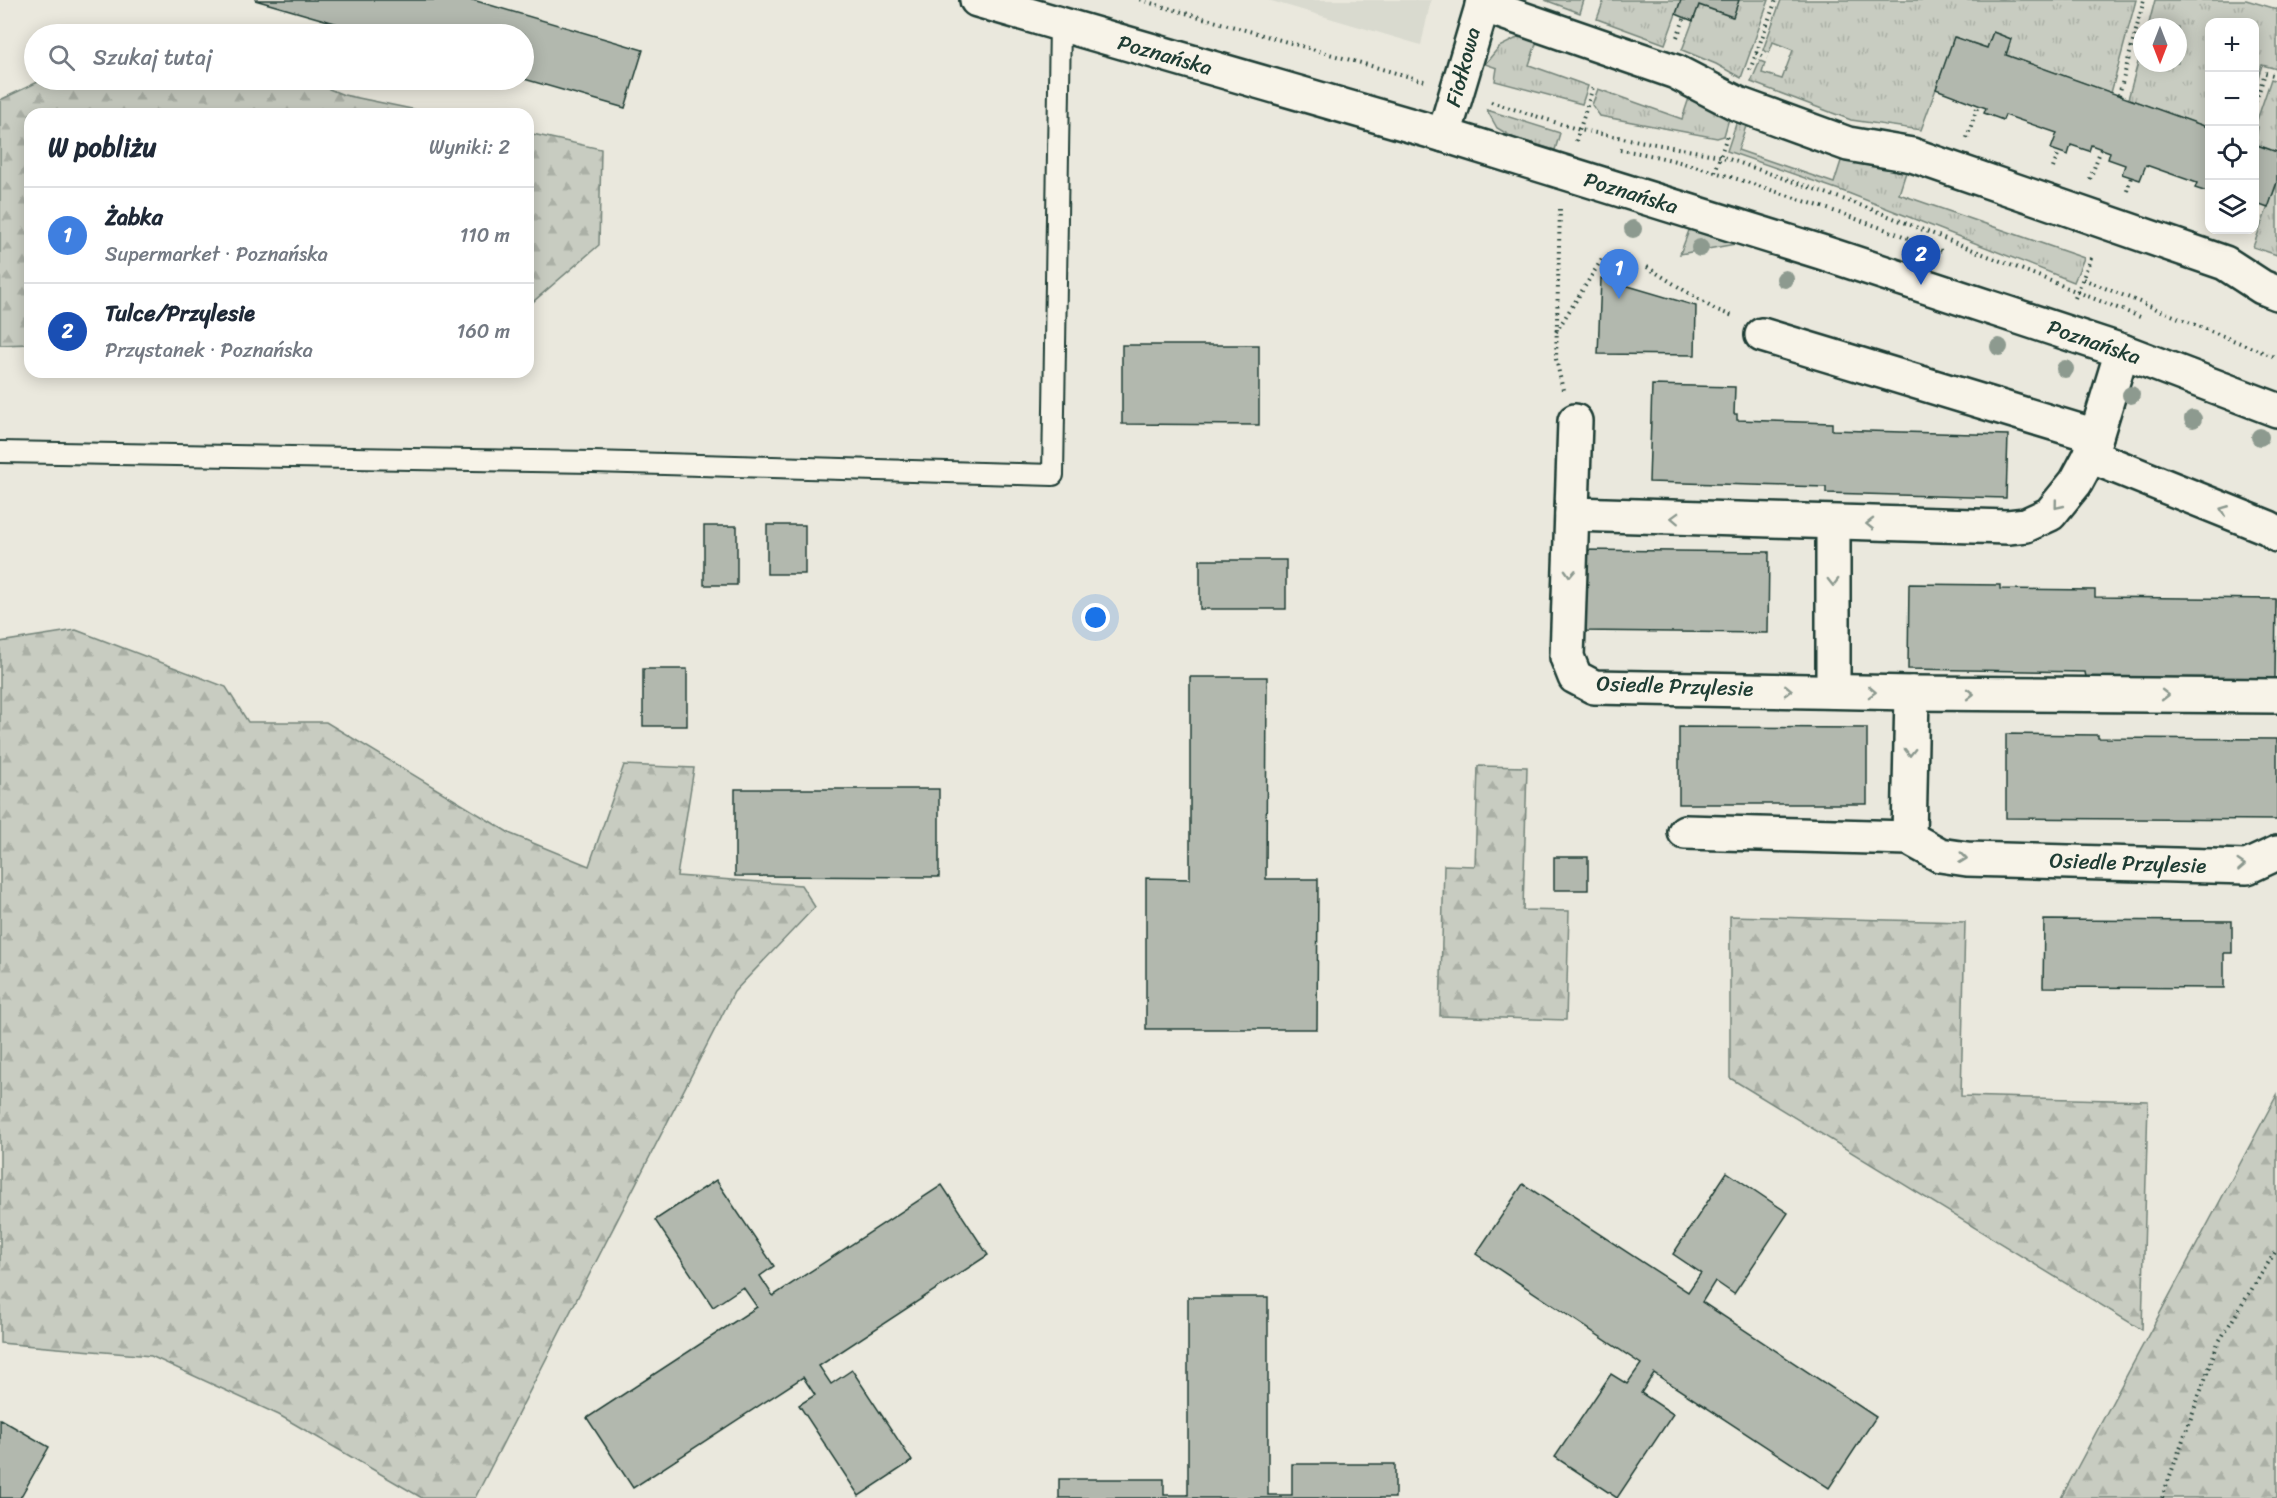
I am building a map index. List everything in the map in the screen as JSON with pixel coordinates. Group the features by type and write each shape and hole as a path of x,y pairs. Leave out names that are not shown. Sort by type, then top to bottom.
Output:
{"street":[{"name":"Poznańska","path":"978,0 1444,135 1821,252 2122,351 2277,410"},
{"name":"Fiołkowa","path":"1444,135 1483,3"},
{"path":"1483,3 1676,72 1738,104 1848,144 1912,155 2225,263 2262,287 2277,293"},
{"path":"1762,335 2093,446 2269,528 2277,535"},
{"path":"1572,514 1833,523 2008,527 2026,525 2050,514 2076,482 2093,446 2122,351"},
{"name":"Osiedle Przylesie","path":"1575,421 1568,657 1575,677 1594,687 1912,693 2277,696"},
{"path":"1833,523 1833,691"},
{"path":"1909,838 1912,693"},
{"name":"Osiedle Przylesie","path":"1685,832 1909,838 1940,855 1967,859 2247,867 2277,853"}],"lane":[{"path":"0,452 593,462 1053,475 1060,24"}],"path":[{"path":"1140,0 1457,91 1580,130 1720,156 1871,209 2142,317"},
{"path":"2119,95 2144,0"},
{"path":"1756,53 1767,58"},
{"path":"2259,91 2265,72 2277,76"},
{"path":"1587,145 1575,143 1593,87"},
{"path":"1966,141 1978,105"},
{"path":"1610,148 1644,153 1714,172 1867,222 1943,252"},
{"path":"2088,182 2101,149"},
{"path":"1565,173 1561,195 1556,359 1566,402 1575,421"},
{"path":"2063,331 2089,260 2111,223"},
{"path":"1556,333 1604,256"},
{"path":"1647,267 1714,309 1753,323 1762,335"},
{"path":"2083,279 2277,358"},
{"path":"2162,1498 2217,1343 2277,1249"}],"shaded area":[{"path":"1268,0 1431,0 1421,45"}],"green space":[{"path":"1545,0 1584,0 1580,13"},
{"path":"1604,0 1681,0 1665,44 1597,19"},
{"path":"1739,0 1769,0 1741,78 1716,64 1682,50 1699,5 1732,17"},
{"path":"1781,0 2136,0 2111,93 2006,55 2011,39 1993,32 1987,48 1955,37 1921,130 1851,120 1751,82 1760,61 1765,63 1762,73 1782,79 1793,50 1773,42 1769,53 1763,50"},
{"path":"2155,0 2246,0 2277,9 2277,69 2262,65 2259,74 2259,18 2205,18 2205,127 2128,99 2135,72 2187,72 2187,18 2150,18"},
{"path":"1519,37 1538,38 1529,65 1588,86 1582,104 1495,81 1497,68 1485,64 1499,47"},
{"path":"2271,79 2277,81 2277,152 2259,145 2259,114"},
{"path":"24,89 332,90 344,95 407,108 24,108 24,344 0,345 0,100"},
{"path":"1598,89 1682,119 1691,92 1730,115 1724,136 1717,138 1600,116 1592,105"},
{"path":"1487,110 1560,133 1555,150 1514,138 1497,128"},
{"path":"1738,118 1747,123 1738,150 1834,183 1843,155 1907,169 1899,194 2084,258 2074,282 1848,193 1727,151"},
{"path":"534,134 601,149 599,245 534,301"},
{"path":"2277,182 2277,255 2253,247"},
{"path":"1690,228 1741,243 1680,254"},
{"path":"76,630 226,687 248,722 326,722 511,834 589,866 624,765 694,768 677,876 801,885 815,907 734,992 475,1498 422,1498 279,1415 151,1356 0,1343 0,642"},
{"path":"1478,766 1527,767 1523,910 1569,911 1566,1020 1440,1016 1444,865 1475,866"},
{"path":"1730,916 1965,922 1961,1096 2148,1101 2142,1330 1730,1078"},
{"path":"2277,1095 2277,1498 2061,1498 2272,1104"}],"building":[{"path":"255,0 473,0 643,50 625,108 534,82 534,24 338,24"},
{"path":"1681,0 1739,0 1733,17 1699,5 1693,21 1676,14"},
{"path":"1993,32 2011,39 2006,55 2205,126 2205,191 2195,188 2197,183 2146,165 2140,180 2122,174 2125,165 2108,159 2110,152 2091,145 2089,151 2071,145 2068,155 2051,149 2057,133 2005,115 2003,120 1984,113 1986,108 1936,89 1954,37 1987,48"},
{"path":"2259,146 2277,152 2277,182 2268,208 2259,205"},
{"path":"1601,278 1696,306 1695,355 1598,354"},
{"path":"1122,345 1259,345 1259,425 1122,424"},
{"path":"1652,385 1735,387 1734,414 1737,414 1737,420 1832,423 1832,430 2008,435 2006,498 1826,493 1826,487 1649,482"},
{"path":"767,525 805,525 805,574 767,574"},
{"path":"704,526 737,526 737,585 704,585"},
{"path":"1580,550 1769,552 1768,633 1580,631"},
{"path":"1200,560 1286,560 1286,609 1200,609"},
{"path":"1909,584 2000,585 2000,589 2095,590 2095,597 2276,599 2275,679 2086,677 2085,672 1908,669"},
{"path":"643,669 687,669 687,726 643,726"},
{"path":"1190,677 1267,677 1266,879 1318,879 1317,1029 1146,1029 1146,878 1190,879"},
{"path":"1679,727 1867,728 1867,804 1679,804"},
{"path":"2006,734 2098,735 2098,738 2277,739 2277,820 2006,818"},
{"path":"735,789 939,789 939,877 735,876"},
{"path":"1554,857 1588,857 1588,890 1554,890"},
{"path":"2044,920 2232,921 2232,953 2224,953 2224,988 2043,987"},
{"path":"1727,1172 1788,1213 1734,1294 1715,1281 1702,1302 1876,1417 1829,1488 1654,1373 1641,1393 1673,1414 1617,1498 1555,1457 1611,1374 1627,1384 1641,1364 1476,1254 1523,1184 1688,1292 1701,1273 1673,1254"},
{"path":"716,1180 774,1266 760,1276 773,1296 942,1185 988,1255 819,1366 831,1384 852,1370 912,1461 859,1496 799,1405 815,1395 803,1377 633,1488 587,1418 757,1307 743,1287 713,1307 655,1220"},
{"path":"1188,1297 1268,1297 1268,1495 1292,1495 1292,1464 1395,1464 1395,1498 1059,1498 1059,1479 1164,1479 1164,1495 1188,1495"},
{"path":"0,1419 49,1447 20,1498 0,1498"}],"place":[{"name":"Tulce/Przylesie","path":"1921,285"},
{"name":"Żabka","path":"1619,299"}]}
